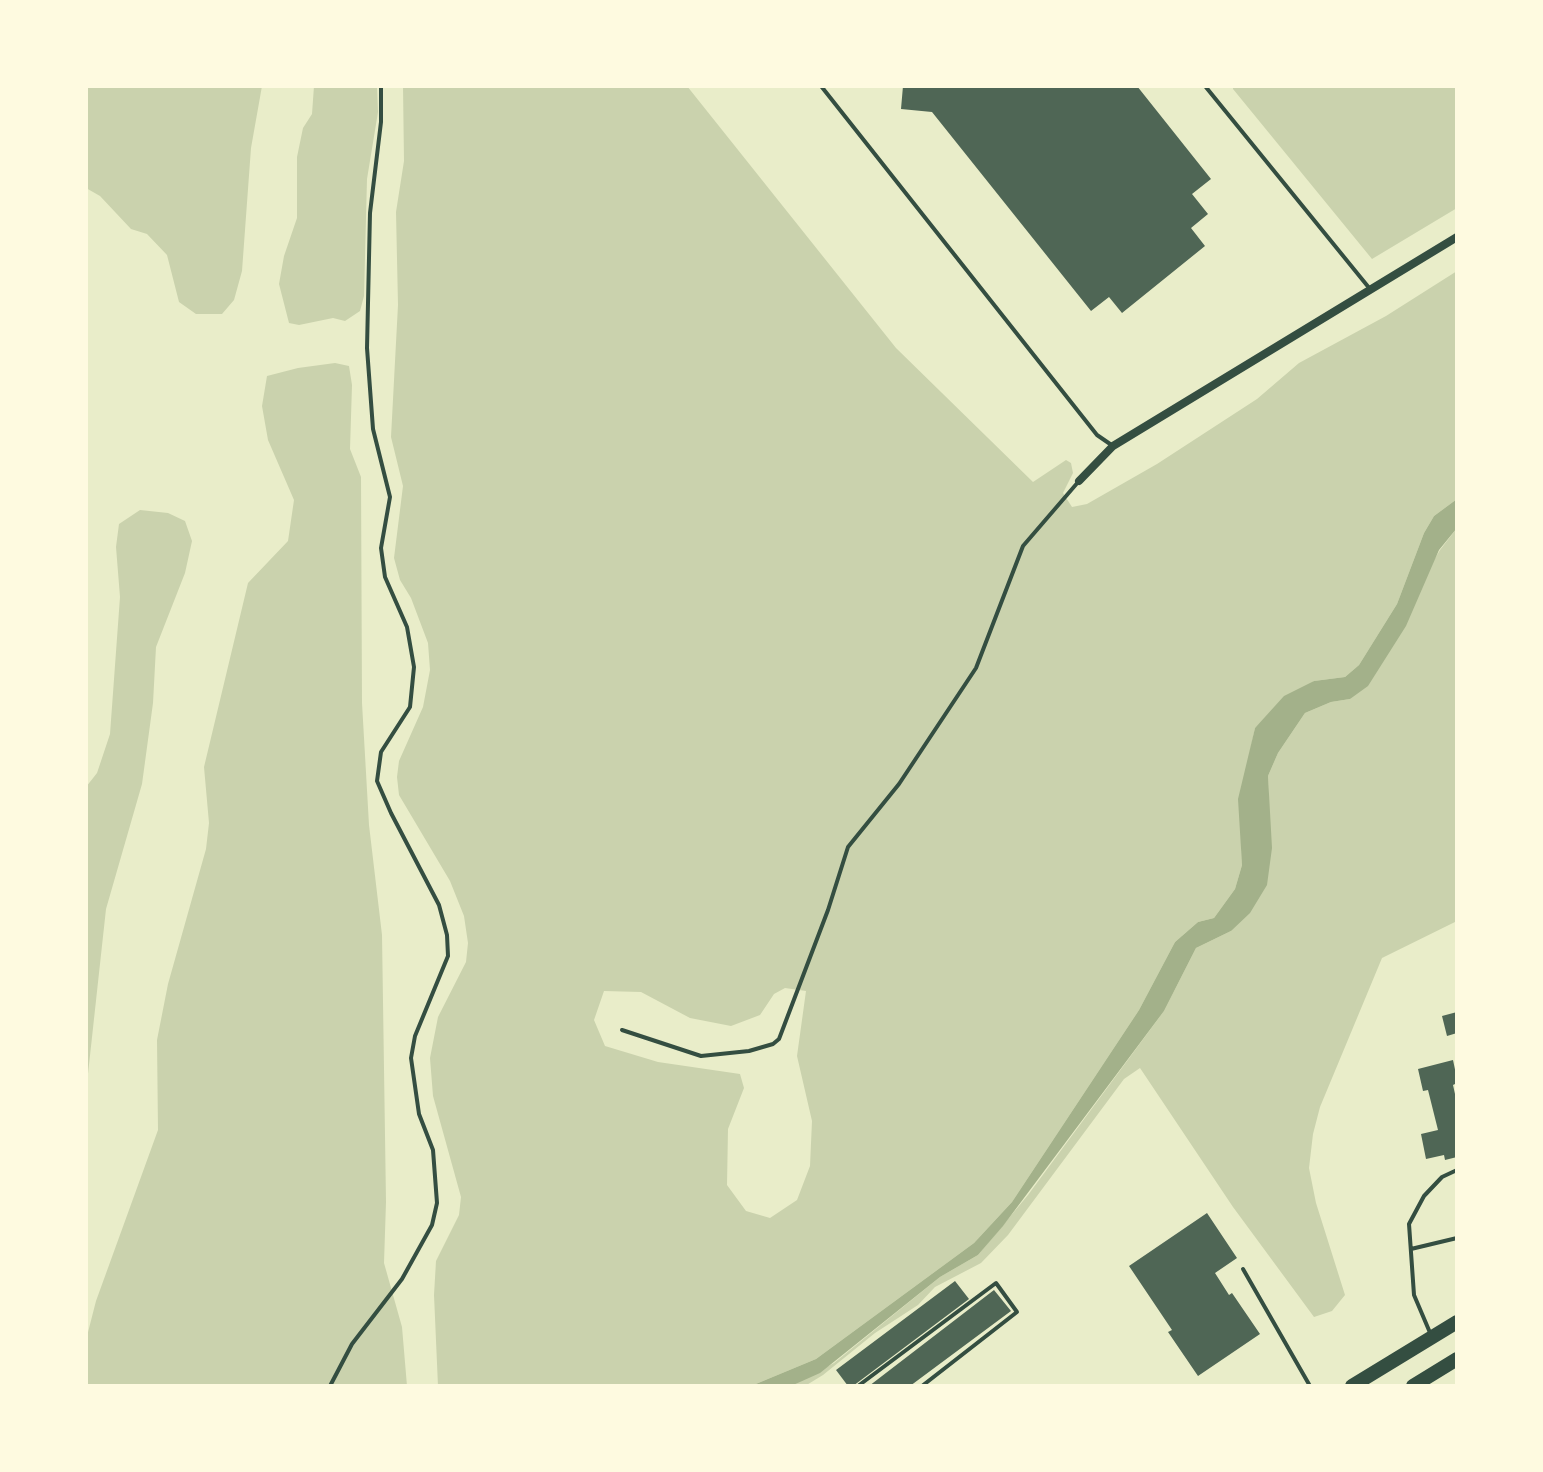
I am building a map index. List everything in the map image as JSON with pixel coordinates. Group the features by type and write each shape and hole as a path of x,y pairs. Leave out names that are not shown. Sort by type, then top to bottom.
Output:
{"highway":[{"path":"1352,1386 1457,1322"},
{"path":"1413,1386 1457,1359"}],"street":[{"path":"1079,481 1113,446 1457,237"}],"lane":[{"path":"330,1386 352,1344 402,1279 432,1225 437,1203 433,1150 419,1114 411,1058 415,1036 448,956 447,935 439,905 377,781 381,752 410,707 414,667 407,627 385,577 381,548 390,497 373,429 367,348 370,213 381,122 381,86"},
{"path":"821,86 1097,435 1113,446"},
{"path":"1205,86 1371,290"},
{"path":"622,1030 701,1056 731,1055 773,1044 779,1039 828,910 848,847 899,784 976,668 1023,546 1079,481"},
{"path":"1432,1337 1414,1295 1409,1224 1424,1196 1442,1177 1457,1170"},
{"path":"1411,1249 1457,1238"},
{"path":"1243,1269 1310,1386"},
{"path":"858,1386 996,1283 1017,1312 922,1386"}],"shaded area":[{"path":"86,86 262,86 251,148 242,271 234,300 222,314 196,314 179,302 167,255 147,234 131,229 100,196 86,188"},
{"path":"314,86 377,86 378,112 367,179 364,296 360,311 345,321 333,318 299,325 289,323 279,284 284,256 297,218 297,157 303,128 312,114"},
{"path":"403,86 687,86 896,348 1033,482 1066,460 1071,463 1073,473 1063,493 1072,507 1087,504 1157,464 1257,399 1299,363 1386,316 1457,271 1457,499 1434,516 1424,533 1397,604 1359,665 1345,677 1314,681 1255,728 1248,761 1241,835 1242,865 1235,889 1214,918 1198,922 1175,942 1139,1010 1012,1202 974,1243 816,1359 751,1386 438,1386 434,1295 436,1261 459,1215 461,1197 433,1096 430,1058 438,1017 466,962 468,943 464,916 450,881 399,795 397,777 399,761 423,707 430,670 428,643 411,598 400,580 394,558 403,486 391,437 398,305 396,212 404,161","holes":["785,988 806,991 797,1056 812,1121 810,1166 797,1200 770,1218 746,1211 727,1185 728,1129 744,1088 740,1074 658,1062 605,1046 594,1020 604,991 641,992 690,1018 731,1026 760,1015 774,994"]},
{"path":"1233,86 1457,86 1457,208 1372,259"},
{"path":"335,363 349,366 352,385 350,449 361,477 362,703 369,825 382,935 384,1263 402,1327 407,1386 86,1386 86,1340 96,1301 158,1130 157,1040 168,984 206,849 209,823 204,767 248,583 288,541 294,500 268,440 262,406 267,376"},
{"path":"1457,499 1457,528 1439,550 1406,626 1368,686 1350,699 1331,702 1305,713 1278,753 1268,776 1272,848 1267,885 1250,913 1231,931 1196,948 1164,1011 1003,1226 978,1255 940,1277 820,1373 791,1386 751,1386 816,1359 974,1243 1012,1202 1139,1010 1175,942 1198,922 1214,918 1235,889 1242,865 1238,799 1255,728 1284,696 1314,681 1345,677 1359,665 1397,604 1424,533 1434,516"},
{"path":"140,510 168,513 185,521 192,541 185,573 156,647 153,703 142,784 106,909 86,1092 86,787 97,773 110,734 120,597 116,547 119,524"},
{"path":"1457,528 1457,921 1382,958 1320,1107 1309,1168 1316,1203 1345,1295 1332,1311 1314,1317 1233,1207 1140,1068 1124,1079 1008,1235 981,1263 935,1287 918,1305 875,1333 823,1375 805,1386 791,1386 834,1363 940,1277 978,1255 1028,1195 1164,1011 1196,948 1231,931 1269,808 1268,776 1278,753 1305,713 1331,702 1350,699 1440,550"}],"building":[{"path":"903,86 1137,86 1211,179 1192,194 1208,214 1191,228 1205,246 1122,313 1109,297 1091,311 932,112 901,109"},
{"path":"1457,1012 1457,1033 1447,1036 1442,1016"},
{"path":"1453,1060 1457,1079 1453,1085 1457,1103 1457,1157 1445,1160 1444,1155 1426,1159 1421,1134 1438,1130 1428,1090 1423,1091 1418,1069"},
{"path":"1207,1213 1237,1258 1215,1273 1260,1334 1198,1376 1168,1332 1172,1330 1129,1266"},
{"path":"955,1281 969,1299 853,1386 848,1386 836,1370"},
{"path":"994,1290 1011,1311 910,1386 869,1386"}]}
